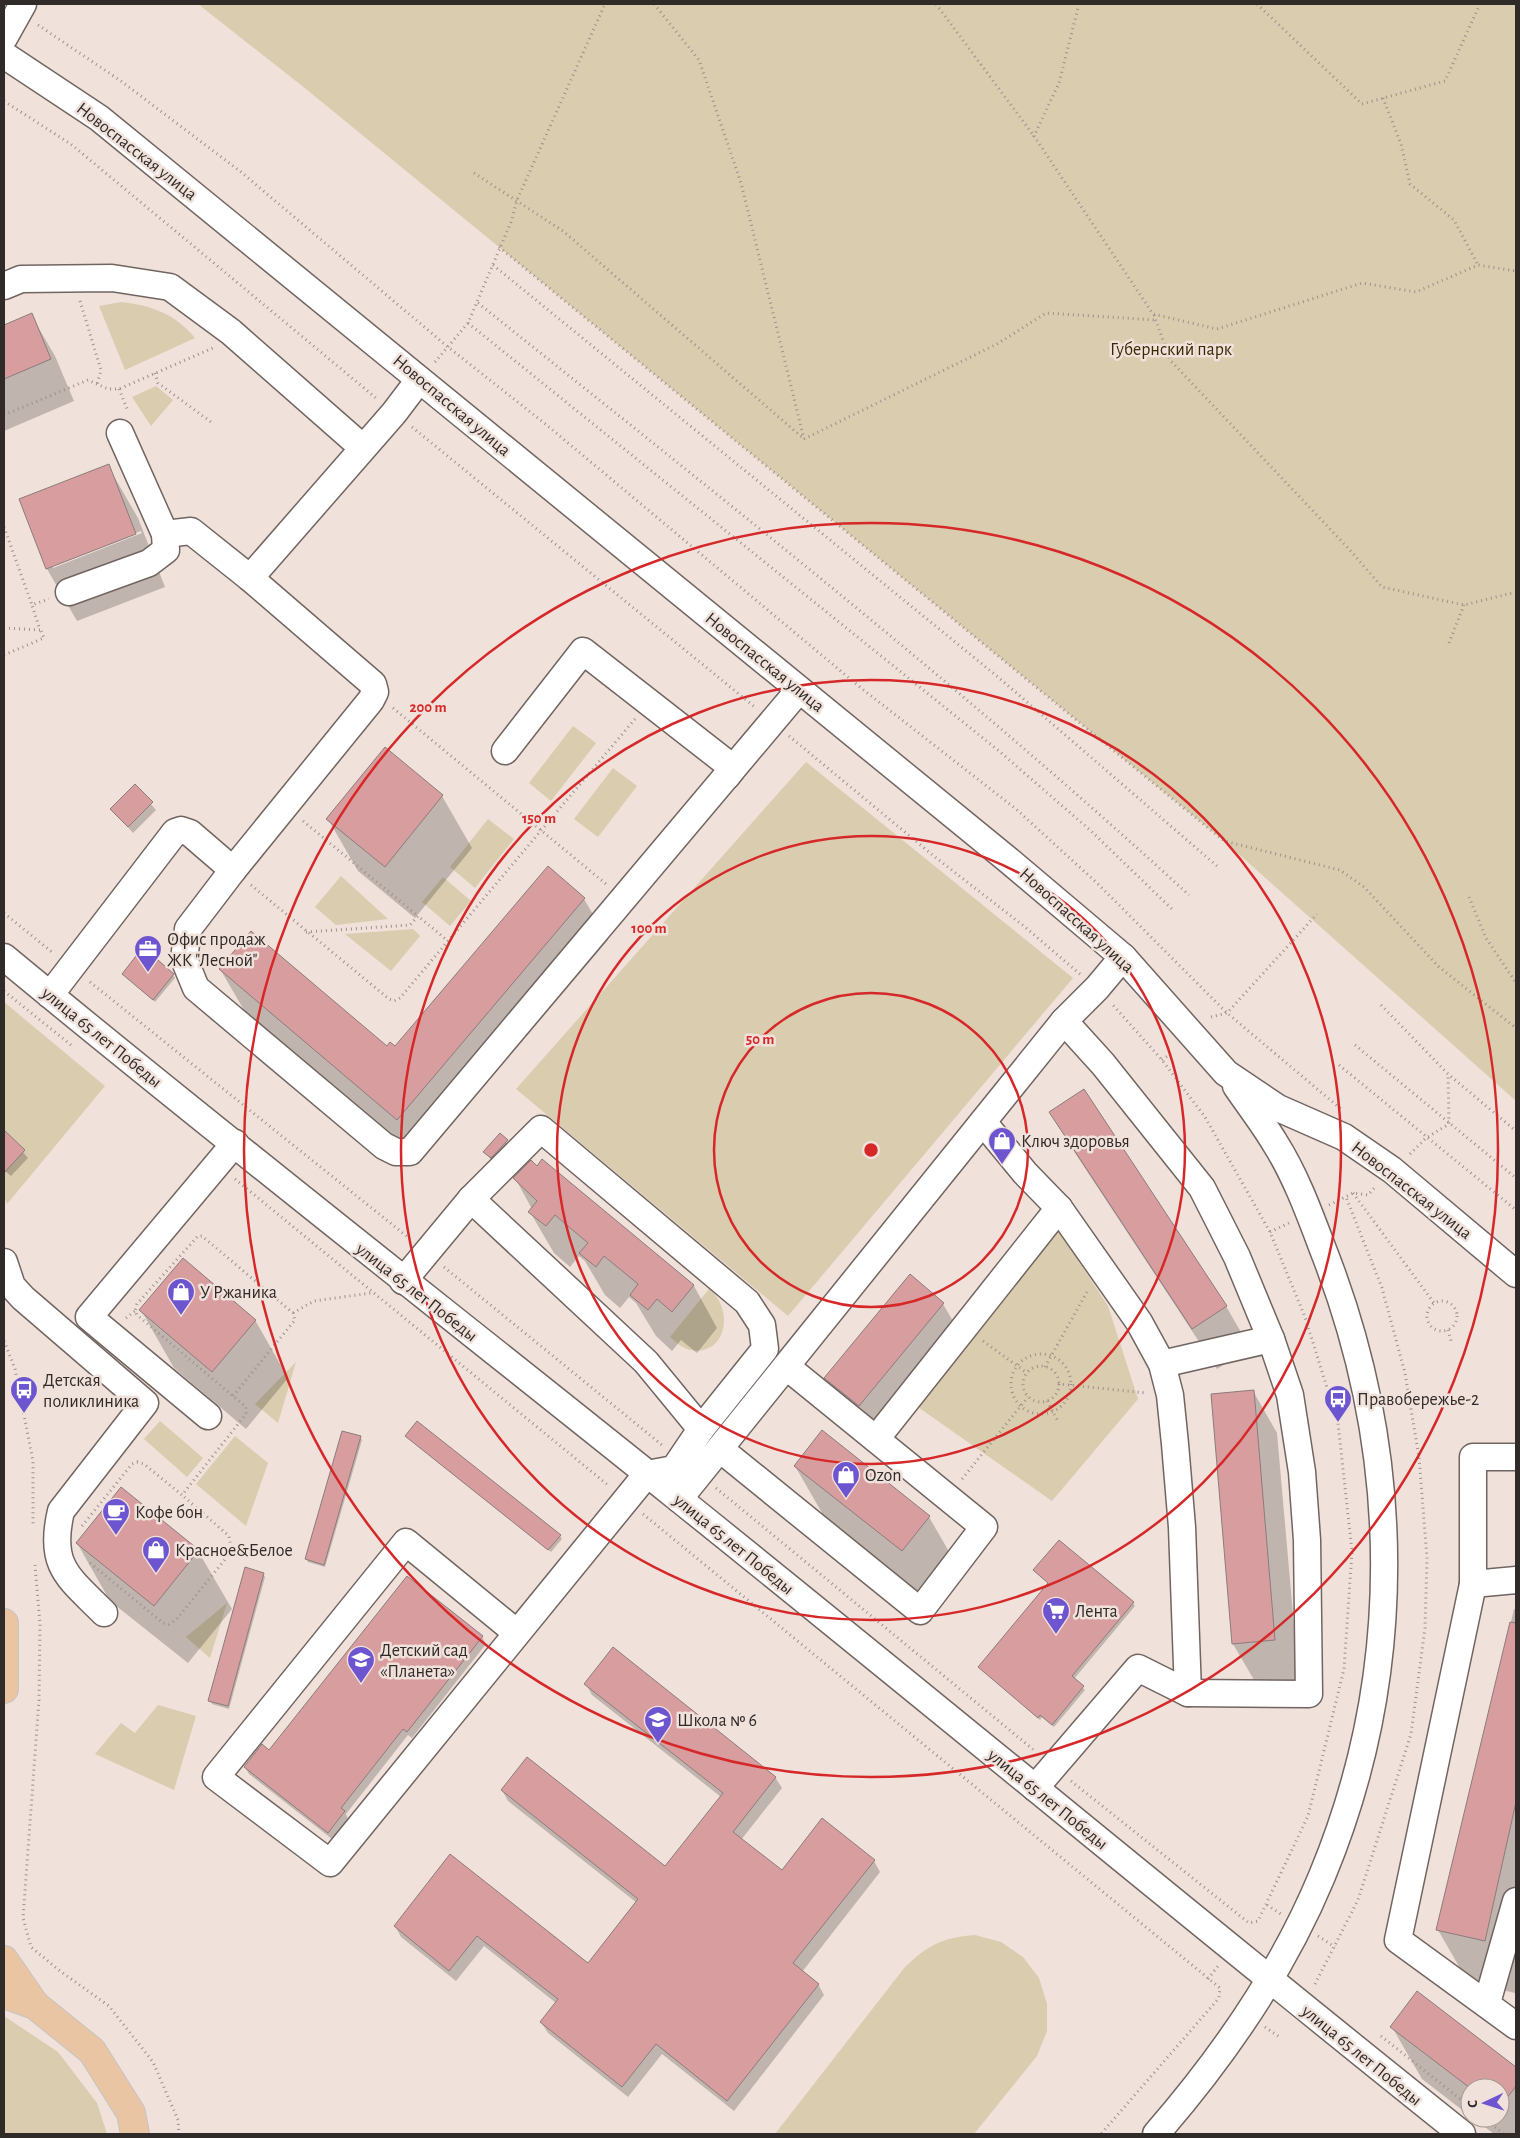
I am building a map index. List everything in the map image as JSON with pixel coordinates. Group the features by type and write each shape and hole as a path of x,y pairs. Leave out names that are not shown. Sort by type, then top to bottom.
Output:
{"main road":[{"path":"4,1623 4,1688"},
{"path":"4,1960 35,2005 92,2051 130,2113 135,2134"},
{"path":"4,1994 35,2005"}],"street":[{"path":"4,38 20,8"},
{"name":"Новоспасская улица","path":"4,55 99,118 398,360 419,380 799,690 959,818 1123,957 1226,1073 1278,1108 1344,1138 1392,1170 1516,1274"},
{"path":"4,286 21,279 112,278 170,287 238,338 363,448"},
{"path":"250,578 394,412 419,380"},
{"path":"69,592 149,563 166,550 165,534 120,433"},
{"path":"165,534 191,532 250,578 373,684 375,692 372,700 233,870 188,930 184,959 196,988 384,1146 396,1152 410,1152 799,690"},
{"path":"505,751 583,651 733,768 727,776"},
{"path":"50,995 175,832 182,830 190,833 233,870"},
{"name":"улица 65 лет Победы","path":"4,957 403,1280 679,1499 1462,2134"},
{"path":"517,1633 406,1542 216,1777 330,1863 648,1474 690,1467 720,1449 1064,1020 1097,988 1123,957"},
{"path":"1035,1788 1138,1668 1188,1693 1308,1694 1306,1540 1302,1472 1290,1395 1272,1339 1237,1257 1202,1188 1103,1064 1064,1020"},
{"path":"1156,2134 1204,2075 1247,2016 1269,1979 1322,1877 1340,1828 1360,1762 1375,1685 1384,1612 1386,1544 1379,1465 1366,1386 1343,1300 1310,1214 1276,1144 1226,1073"},
{"path":"983,1122 1025,1173 1059,1208 1139,1322 1162,1364 1170,1395 1182,1527 1188,1693"},
{"path":"403,1280 471,1199 541,1129 747,1302 762,1326 765,1349 701,1429 679,1499"},
{"path":"208,1416 89,1317 235,1143"},
{"path":"471,1199 646,1362 701,1429"},
{"path":"876,1439 1059,1208"},
{"path":"4,1262 12,1286 23,1298 145,1403 61,1511 56,1531 57,1553 65,1574 104,1613"},
{"path":"1162,1364 1272,1339"},
{"path":"720,1449 920,1611 984,1526 787,1366"},
{"path":"1516,1457 1473,1457 1473,1584 1398,1940 1487,2003 1516,2026"},
{"path":"1473,1584 1516,1580"},
{"path":"1487,2003 1516,1901"}],"path":[{"path":"419,380 468,323 478,303 499,247 511,222 517,200 605,4"},
{"path":"654,4 699,60 741,183 804,438"},
{"path":"936,4 1034,136 1153,314 1170,360 1348,548 1382,587 1464,605 1516,592"},
{"path":"1034,136 1059,83 1080,4"},
{"path":"1257,4 1362,104 1445,81 1480,4"},
{"path":"20,8 121,81 233,167 448,347 543,422 861,688 1016,809 1098,882 1227,1013"},
{"path":"1383,98 1401,144 1410,184 1454,220 1478,265"},
{"path":"4,101 72,145 394,412 1097,988 1162,1060 1205,1117 1270,1232 1304,1317 1338,1423 1352,1551 1344,1669 1308,1816 1258,1921 1249,1923 1054,1766 427,1252 4,913"},
{"path":"474,173 563,231 804,438"},
{"path":"499,247 1224,841 1340,870 1364,886 1439,967 1516,1028"},
{"path":"493,265 998,677 1217,866"},
{"path":"1153,314 1217,329 1362,283 1416,292 1478,265 1516,271"},
{"path":"72,278 101,370 97,385"},
{"path":"478,303 947,682 1097,811 1189,895"},
{"path":"804,438 997,344 1046,313 1155,320"},
{"path":"468,323 999,751 1090,830 1174,911"},
{"path":"4,415 88,380 108,389 119,389 238,338"},
{"path":"155,373 158,383 175,398 211,422"},
{"path":"4,528 44,638 4,655"},
{"path":"32,604 69,592"},
{"path":"1449,643 1464,605"},
{"path":"4,628 40,630"},
{"path":"388,704 624,898"},
{"path":"233,870 306,932 394,1001 400,998 636,718"},
{"path":"285,806 448,941"},
{"path":"1469,897 1486,938 1516,983"},
{"path":"1211,1017 1227,1013 1317,914"},
{"path":"306,932 410,925 418,916"},
{"path":"4,991 72,1046"},
{"path":"1381,1005 1448,1074 1516,1131"},
{"path":"1355,1045 1516,1178"},
{"path":"1162,1060 1173,1052"},
{"path":"1340,1065 1516,1210"},
{"path":"218,1164 1220,1988 1219,1998 1101,2134"},
{"path":"1353,1193 1434,1303"},
{"path":"182,1495 244,1419 246,1407 137,1316 134,1310 137,1304 198,1236 202,1236 293,1313 295,1320 233,1396"},
{"path":"1044,1367 1101,1268"},
{"path":"293,1313 314,1301 372,1292"},
{"path":"1447,1301 1456,1309 1456,1321 1448,1330 1436,1330 1428,1322 1428,1311 1434,1303 1447,1301"},
{"path":"964,1328 1028,1373"},
{"path":"1448,1330 1452,1344"},
{"path":"4,1341 15,1369 33,1461 33,1530"},
{"path":"1038,1354 1051,1356 1065,1366 1070,1375 1071,1385 1064,1404 1053,1412 1037,1415 1019,1406 1010,1389 1011,1379 1017,1366 1029,1356 1038,1354"},
{"path":"1044,1367 1054,1373 1058,1384 1055,1395 1047,1401 1039,1402 1028,1397 1023,1386 1028,1373 1033,1368 1044,1367"},
{"path":"1058,1384 1170,1395"},
{"path":"948,1497 1028,1397"},
{"path":"1047,1401 1059,1423"},
{"path":"78,1531 132,1464 137,1462 144,1464 229,1536 231,1548 227,1557 176,1620 169,1624 163,1623 89,1562"},
{"path":"35,1559 40,1624 39,1700 23,1918 31,1946 60,1971 109,2006 154,2062 178,2120 179,2134"}],"green space":[{"name":"Губернский парк","path":"198,4 1516,4 1516,1101 1224,841 306,89"},
{"path":"121,302 152,308 162,312 179,323 195,338 125,370 99,306"},
{"path":"156,386 173,400 151,426 132,397"},
{"path":"573,726 596,743 551,801 529,783"},
{"path":"806,762 1073,978 788,1316 516,1089"},
{"path":"613,768 637,786 598,837 574,819"},
{"path":"488,819 514,839 475,888 450,867"},
{"path":"341,876 388,919 336,925 315,907"},
{"path":"443,877 471,901 450,926 422,902"},
{"path":"413,929 420,936 391,971 345,934"},
{"path":"4,1002 105,1086 7,1204 4,1197"},
{"path":"1058,1230 1108,1306 1138,1399 1052,1501 915,1405"},
{"path":"709,1289 718,1299 723,1310 722,1332 718,1341 710,1348 700,1351 687,1349 670,1337"},
{"path":"296,1362 278,1423 255,1404"},
{"path":"160,1421 203,1458 187,1477 144,1439"},
{"path":"235,1436 268,1463 246,1526 196,1484"},
{"path":"227,1603 210,1658 186,1637"},
{"path":"158,1705 196,1716 174,1790 95,1754 121,1723 135,1733"},
{"path":"975,1935 1001,1942 1023,1957 1039,1978 1047,2004 1047,2031 1037,2056 974,2134 775,2134 905,1967 921,1953 945,1940"},
{"path":"4,2016 58,2052 97,2103 107,2134 4,2134"}],"building":[{"path":"32,313 51,359 4,379 4,325"},
{"path":"109,464 136,534 46,569 19,499"},
{"path":"385,747 443,795 385,867 326,819"},
{"path":"135,784 153,802 128,827 110,809"},
{"path":"548,866 585,898 397,1120 219,969 251,931 387,1046 390,1042 395,1046"},
{"name":"Офис продаж ЖК \"Лесной\"","path":"143,947 174,974 153,1000 122,974"},
{"path":"1084,1089 1227,1306 1192,1329 1049,1112"},
{"path":"4,1130 25,1150 4,1173"},
{"path":"500,1133 508,1140 491,1158 483,1152"},
{"path":"542,1159 694,1285 672,1312 657,1299 648,1310 630,1295 638,1284 604,1256 596,1267 579,1253 588,1243 555,1215 546,1226 528,1212 537,1201 513,1178 531,1160 537,1166"},
{"path":"183,1258 256,1320 212,1372 139,1310"},
{"path":"910,1274 944,1303 859,1406 824,1378"},
{"path":"1254,1390 1275,1640 1232,1644 1211,1394"},
{"path":"417,1421 561,1535 548,1550 405,1436"},
{"path":"822,1430 930,1516 902,1551 794,1466"},
{"path":"342,1431 361,1436 324,1565 305,1559"},
{"path":"121,1487 199,1550 154,1606 76,1543"},
{"name":"Лента","path":"1059,1540 1134,1602 1072,1676 1084,1686 1052,1725 1040,1715 1038,1718 978,1667 1048,1583 1033,1570"},
{"path":"245,1567 264,1573 228,1706 208,1701"},
{"path":"407,1576 483,1636 407,1732 403,1729 341,1808 345,1811 328,1833 244,1767 262,1744 269,1750"},
{"path":"1510,1622 1516,1623 1516,1802 1485,1941 1436,1930"},
{"path":"613,1647 776,1777 733,1832 782,1870 822,1818 875,1860 793,1963 819,1984 727,2101 656,2044 622,2087 540,2022 558,1999 477,1936 449,1971 394,1926 450,1854 588,1963 638,1899 501,1790 527,1757 665,1866 723,1793 584,1684"},
{"path":"1417,1991 1516,2067 1516,2086 1510,2094 1510,2078 1460,2078 1460,2080 1390,2027"}],"place":[{"name":"Офис продаж ЖК \"Лесной\"","path":"148,973"},
{"name":"Ключ здоровья","path":"1002,1165"},
{"name":"У Ржаника","path":"181,1316"},
{"name":"Детская поликлиника","path":"24,1414"},
{"name":"Правобережье-2","path":"1338,1423"},
{"name":"Ozon","path":"846,1499"},
{"name":"Кофе бон","path":"116,1536"},
{"name":"Красное&Белое","path":"156,1574"},
{"name":"Лента","path":"1056,1635"},
{"name":"Детский сад «Планета»","path":"361,1684"},
{"name":"Школа № 6","path":"658,1744"}]}
